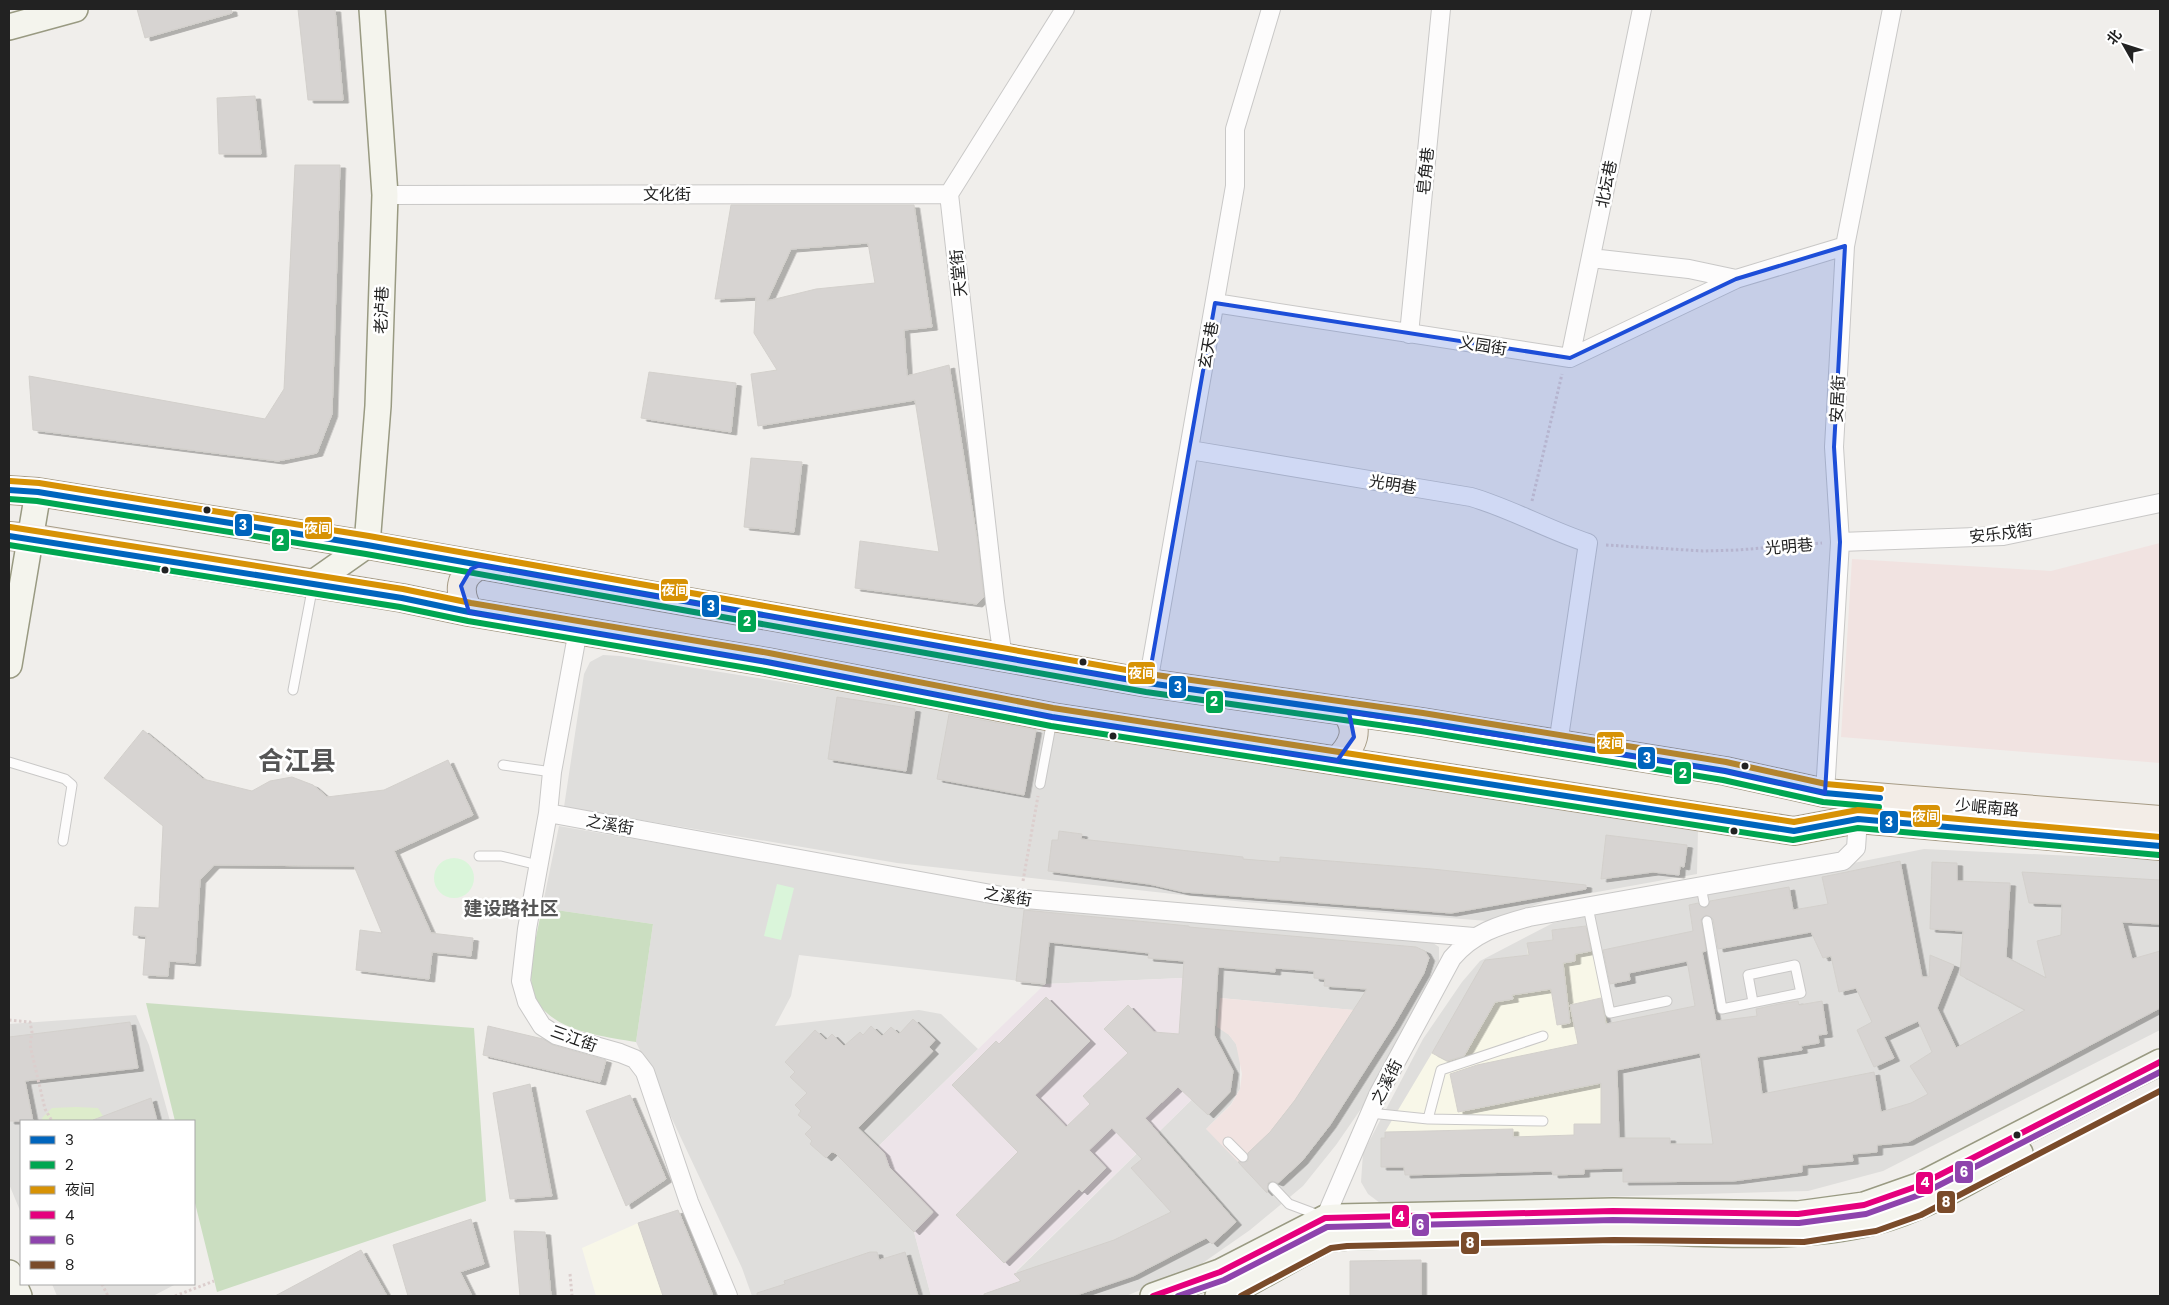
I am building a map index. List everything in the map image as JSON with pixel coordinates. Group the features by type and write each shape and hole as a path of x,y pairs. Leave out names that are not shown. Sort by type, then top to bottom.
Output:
{"main road":[{"path":"9,27 74,9"},
{"name":"老泸巷","path":"367,545 378,406 384,195 372,9"},
{"name":"少岷南路","path":"9,490 38,492 367,545 1148,683 1345,711 1725,771 1825,793 2160,820"},
{"path":"9,665 20,537 38,492"},
{"name":"少岷南路","path":"20,537 313,583 469,612 767,662 1052,717 1794,831 1858,819 2160,846"},
{"path":"313,583 367,545"},
{"path":"469,612 460,595 461,586 471,569 480,565"},
{"path":"1337,760 1346,752 1354,737 1352,719 1345,711"},
{"path":"1153,1296 1220,1272 1327,1229 1614,1212 1798,1214 1864,1204 1918,1186 2160,1062"},
{"path":"1218,1296 1245,1285 1327,1229 1380,1236 1604,1232 1765,1234 1842,1228 1875,1222 1917,1207 2160,1081"},
{"path":"9,1273 19,1296"}],"street":[{"path":"949,194 1065,9"},
{"name":"玄天巷","path":"1148,683 1235,186 1235,129 1271,9"},
{"name":"皂角巷","path":"1408,334 1441,9"},
{"name":"北坛巷","path":"1568,358 1591,258 1642,9"},
{"name":"安居街","path":"1825,793 1840,542 1834,447 1845,246 1892,9"},
{"name":"文化街","path":"384,195 949,194"},
{"name":"天堂街","path":"949,194 1003,658"},
{"path":"1568,358 1736,279 1845,246"},
{"path":"1591,258 1689,270 1736,279"},
{"name":"义园街","path":"1215,303 1568,358"},
{"name":"光明巷","path":"1190,450 1471,497 1492,503 1528,520 1588,543"},
{"name":"安乐戍街","path":"1840,542 2002,536 2160,503"},
{"path":"1558,744 1588,543"},
{"name":"三江街","path":"578,630 552,772 548,813 538,865 521,981 527,1002 542,1026 556,1035 620,1053 635,1060 645,1072 689,1202 728,1296"},
{"name":"之溪街","path":"548,813 1020,899 1474,937"},
{"name":"之溪街","path":"1327,1229 1370,1113 1452,958 1474,937 1508,922 1588,907 1703,894 1843,861 1856,848 1858,819"}],"lane":[{"path":"293,690 313,583"},
{"path":"1040,784 1052,717"},
{"path":"9,762 65,779 72,785 63,841"},
{"path":"503,766 552,772"},
{"path":"480,856 501,856 538,865"},
{"path":"1588,907 1610,1013 1667,1000"},
{"path":"1708,921 1722,1009 1801,993 1795,965 1748,975 1753,1002"},
{"path":"1428,1118 1441,1070 1543,1036"},
{"path":"1370,1113 1428,1118 1543,1120"},
{"path":"1228,1142 1243,1157"},
{"path":"1273,1187 1289,1204 1327,1229"}],"path":[{"path":"1528,520 1568,358"},
{"name":"光明巷","path":"1588,543 1647,549 1703,551 1840,542"},
{"path":"1020,899 1040,784"},
{"path":"9,1020 30,1022 32,1032 30,1045 45,1109 51,1120"},
{"path":"570,1274 572,1296"},
{"path":"175,1296 214,1281"}],"highlighted area":[{"path":"1845,246 1834,447 1840,542 1825,793 1725,771 1349,712 1354,737 1337,761 1052,717 767,662 469,612 461,586 471,569 480,565 1148,683 1215,303 1570,358 1736,279"}],"shaded area":[{"path":"2160,543 2160,763 1841,737 1852,559 2051,571"},
{"path":"603,655 620,656 1698,829 1697,874 1547,901 1488,921 1244,902 897,863 564,807 584,674 590,662"},
{"path":"559,826 999,902 1430,941 1439,947 1439,967 1363,1106 1336,1145 1303,1186 1250,1230 1197,1267 1126,1296 1024,1296 1016,1272 1220,1072 1183,978 1045,984 799,955 791,996 775,1026 919,1010 941,1014 978,1049 853,1171 914,1232 931,1296 752,1296 742,1268 636,1042 653,924 542,908","holes":["1220,998 1353,1010 1206,1129 1231,1104 1240,1089 1240,1057 1236,1044 1229,1035"]},
{"path":"1924,849 2160,860 2160,1030 1883,1171 1808,1191 1380,1203 1368,1194 1361,1182 1363,1153 1423,1039 1462,982 1480,961 1553,923"},
{"path":"1590,926 1618,1080 1619,1168 1585,1169 1584,1174 1553,1175 1552,1171 1405,1175 1404,1167 1386,1167 1381,1164 1381,1138 1385,1138 1385,1132 1432,1053 1502,958 1528,955 1527,943 1553,940 1552,930"},
{"path":"1183,978 1220,1072 1016,1271 1024,1296 931,1296 914,1232 853,1171 1045,984"},
{"path":"1220,998 1354,1010 1295,1100 1270,1132 1238,1162 1206,1129 1231,1105 1240,1089 1242,1074 1236,1044 1229,1035 1217,1027"},
{"path":"136,1015 149,1045 170,1120 20,1120 20,1211 9,1184 9,1024"},
{"path":"638,1223 663,1296 596,1296 582,1248"},
{"path":"52,1285 174,1285 153,1296 57,1296"}],"green space":[{"path":"458,858 465,861 471,867 474,878 473,886 465,895 458,898 450,898 443,895 435,886 434,874 437,867 446,859"},
{"path":"777,884 794,888 781,940 764,936"},
{"path":"542,908 653,924 636,1042 584,1032 567,1026 553,1018 541,1006 533,992 531,973"},
{"path":"146,1003 474,1028 486,1201 217,1292 195,1203 195,1120 175,1120"},
{"path":"52,1108 98,1108 105,1120 43,1120 42,1118"}],"building":[{"path":"137,9 231,9 232,13 145,38"},
{"path":"298,9 335,9 343,100 308,100"},
{"path":"255,96 261,154 219,154 217,98"},
{"path":"295,165 340,165 332,414 317,453 278,461 33,430 29,376 265,419 284,389"},
{"path":"731,205 914,205 932,327 904,330 907,376 949,365 977,539 984,597 977,604 855,588 860,541 939,552 915,400 758,426 751,374 777,370 754,333 756,297 715,299","holes":["868,243 875,283 816,289 767,301 791,249"]},
{"path":"649,372 736,383 731,432 641,418"},
{"path":"751,458 802,462 794,532 744,527"},
{"path":"837,697 915,709 906,771 828,759"},
{"path":"949,714 1036,730 1024,795 937,779"},
{"path":"143,730 203,779 252,791 270,781 292,777 313,785 327,797 384,790 448,760 473,815 394,851 431,933 473,938 471,956 432,952 429,979 356,970 360,930 382,933 354,866 214,865 200,880 195,963 169,961 168,976 143,975 146,936 133,935 135,907 159,908 163,826 104,778"},
{"path":"1059,831 1082,834 1081,839 1243,857 1243,859 1280,862 1280,857 1432,869 1586,885 1586,889 1451,913 1184,892 1149,884 1048,871 1052,840 1058,840"},
{"path":"1606,835 1687,845 1684,867 1680,866 1679,875 1653,872 1601,879"},
{"path":"1900,861 1922,977 1929,977 1930,955 1954,965 1937,1008 1956,1048 2025,1010 1960,975 1963,931 1930,929 1932,862 1957,863 1957,881 2010,883 2006,957 2046,978 2037,941 2061,935 2062,904 2029,903 2022,872 2160,880 2160,924 2122,922 2132,959 2160,951 2160,1008 1908,1142 1877,1145 1877,1152 1852,1154 1853,1161 1802,1165 1802,1172 1733,1181 1623,1182 1623,1168 1584,1169 1584,1174 1553,1175 1552,1171 1405,1175 1404,1167 1381,1167 1381,1138 1385,1138 1385,1132 1513,1129 1513,1137 1574,1135 1574,1124 1601,1124 1601,1083 1458,1112 1450,1074 1477,1065 1578,1044 1570,1005 1601,998 1606,1024 1695,1006 1687,961 1629,973 1630,980 1610,984 1603,950 1693,931 1689,905 1698,903 1705,908 1710,901 1789,887 1793,910 1828,904 1822,877","holes":["1706,915 1713,919 1718,949 1811,932 1823,958 1831,956 1839,992 1856,988 1872,1022 1857,1030 1874,1067 1894,1058 1884,1037 1918,1021 1932,1052 1910,1066 1928,1094 1911,1103 1881,1112 1874,1072 1762,1094 1757,1057 1802,1050 1801,1046 1819,1043 1818,1035 1827,1034 1822,1001 1799,1005 1798,1001 1779,1004 1756,1009 1757,1016 1716,1021 1702,952 1706,951 1701,919","1700,1053 1713,1144 1670,1144 1670,1138 1619,1138 1617,1070"]},
{"path":"1024,910 1416,947 1425,951 1429,958 1424,973 1394,1025 1330,1125 1302,1161 1278,1183 1272,1181 1268,1183 1267,1193 1238,1162 1248,1161 1248,1153 1270,1132 1295,1100 1367,989 1324,986 1325,979 1314,978 1314,971 1275,968 1275,972 1218,967 1214,1035 1233,1071 1230,1092 1208,1115 1178,1087 1145,1118 1236,1222 1212,1244 1206,1238 1133,1276 1074,1296 984,1296 984,1294 1021,1281 1014,1274 1114,1240 1171,1212 1131,1168 1142,1159 1112,1128 1089,1150 1106,1168 1082,1192 1079,1189 1004,1263 956,1215 1018,1152 952,1085 996,1041 999,1044 1046,997 1090,1041 1035,1095 1066,1127 1090,1104 1083,1096 1128,1053 1104,1029 1128,1005 1154,1032 1179,1034 1184,961 1148,958 1149,953 1049,942 1045,984 1016,981"},
{"path":"1586,926 1591,951 1575,954 1575,961 1563,963 1570,1023 1557,1025 1551,989 1512,995 1513,999 1495,1002 1464,1056 1447,1061 1432,1053 1485,960 1529,955 1527,943 1553,940 1552,930"},
{"path":"913,1019 935,1040 929,1047 933,1051 858,1128 884,1153 889,1167 933,1212 914,1232 835,1153 832,1152 826,1158 810,1144 812,1141 805,1134 812,1127 798,1115 801,1111 795,1105 807,1093 790,1077 795,1072 785,1062 815,1030 826,1040 832,1034 844,1046 860,1032 863,1035 871,1026 882,1036 891,1027 899,1034"},
{"path":"130,1022 138,1068 25,1081 33,1120 9,1121 9,1037"},
{"path":"488,1026 543,1039 553,1045 606,1060 600,1082 483,1055"},
{"path":"530,1084 552,1196 510,1199 493,1093"},
{"path":"630,1095 666,1179 626,1206 586,1111"},
{"path":"151,1098 157,1120 93,1120"},
{"path":"678,1210 713,1296 663,1296 638,1223"},
{"path":"471,1219 484,1264 460,1272 472,1296 408,1296 393,1245"},
{"path":"514,1231 545,1232 551,1296 520,1296"},
{"path":"361,1250 387,1296 275,1296"},
{"path":"870,1252 877,1252 879,1260 905,1252 918,1296 757,1296 757,1293 785,1284 784,1281"},
{"path":"1421,1260 1421,1296 1350,1296 1350,1261"}],"transit line":[{"name":"夜间","path":"10,481 39,483 369,536 1149,674 1423,713 1726,762 1826,784 1881,789"},
{"name":"3","path":"9,490 38,492 367,545 1148,683 1422,722 1725,771 1825,793 1880,798"},
{"name":"2","path":"9,499 37,501 366,554 1146,692 1421,731 1723,780 1823,802 1879,807"},
{"name":"夜间","path":"10,527 403,589 471,603 769,653 1053,708 1794,822 1858,810 2160,837"},
{"name":"3","path":"9,536 402,598 469,612 767,662 1052,717 1794,831 1858,819 2160,846"},
{"name":"2","path":"9,545 400,607 468,621 765,671 1051,726 1793,840 1858,828 2159,855"},
{"name":"4","path":"1153,1296 1220,1272 1325,1218 1613,1211 1798,1214 1864,1205 1918,1186 2160,1062"},
{"name":"6","path":"1178,1296 1224,1280 1327,1227 1613,1220 1799,1223 1866,1214 1922,1194 2160,1072"},
{"name":"8","path":"1241,1296 1331,1248 1347,1246 1614,1240 1804,1242 1876,1231 1921,1215 2160,1091"}],"district":[{"name":"合江县","path":"297,761"},
{"name":"建设路社区","path":"511,908"}]}
